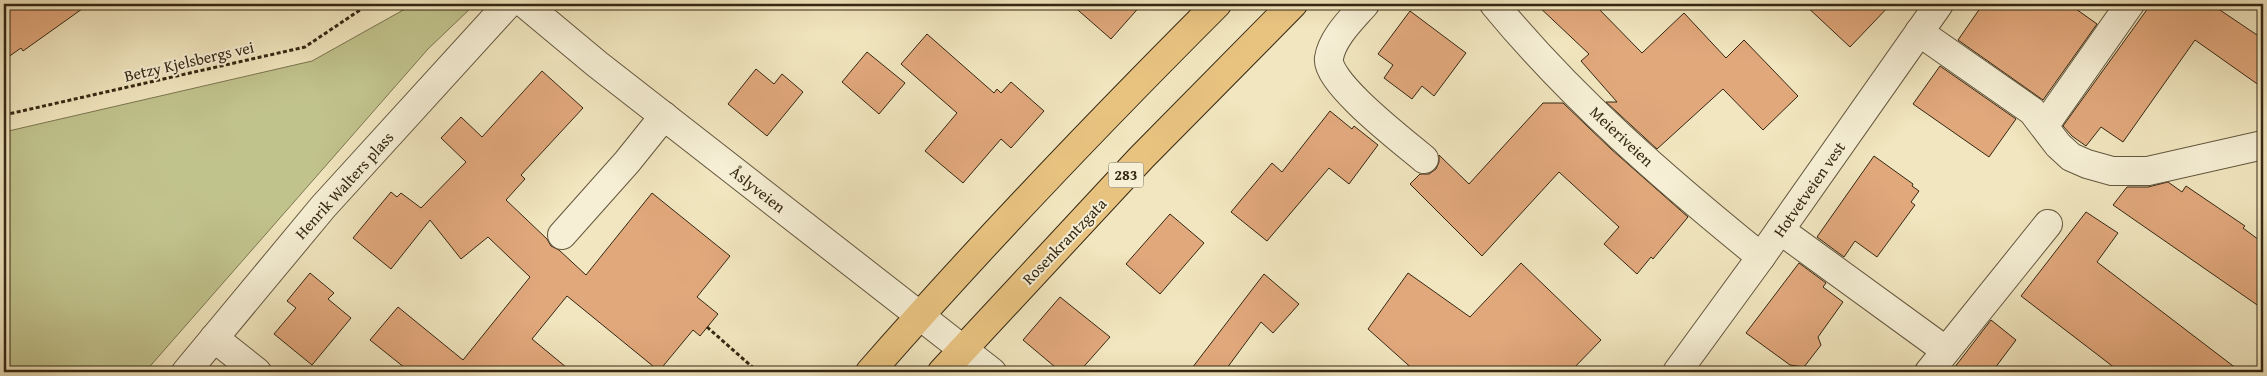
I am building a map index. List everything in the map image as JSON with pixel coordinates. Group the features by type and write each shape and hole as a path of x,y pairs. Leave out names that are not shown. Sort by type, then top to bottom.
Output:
{"main road":[{"path":"870,372 920,315 1095,126 1217,4"},
{"name":"Rosenkrantzgata","path":"942,372 1154,145 1293,4"}],"street":[{"name":"Henrik Walters plass","path":"186,372 323,207 508,4"},
{"path":"1364,4 1334,44 1329,59 1332,74 1350,95 1424,159"},
{"name":"Meieriveien","path":"1494,4 1562,79 1625,140 1696,205 1761,257"},
{"name":"Hotvetveien vest","path":"1677,372 1761,257 1939,4"},
{"path":"2045,126 2130,4"},
{"name":"Åslyveien","path":"543,9 664,116 992,372"},
{"path":"1919,32 2032,110 2058,145 2071,157 2087,164 2112,171 2148,172 2263,145"},
{"path":"562,235 627,162 664,116"},
{"path":"1929,372 2048,224"},
{"path":"1780,230 1946,350"},
{"path":"214,338 257,372"}],"path":[{"name":"Betzy Kjelsbergs vei","path":"4,115 305,48 369,4"},
{"path":"707,327 758,372"}],"green space":[{"path":"414,4 469,4 473,6 428,49 145,372 4,372 4,132 312,61"}],"building":[{"path":"4,4 89,4 23,51 21,48 4,60"},
{"path":"1071,4 1142,4 1111,39"},
{"path":"1536,4 1594,4 1642,53 1684,13 1726,58 1744,40 1798,96 1763,130 1723,89 1657,149 1606,102 1617,102 1581,61 1589,54"},
{"path":"1804,4 1891,4 1850,47"},
{"path":"1983,4 2069,4 2097,24 2043,100 1958,40"},
{"path":"2151,4 2211,4 2263,39 2263,88 2195,40 2123,142 2101,127 2086,146 2072,136 2063,126"},
{"path":"1410,11 1466,53 1434,96 1422,86 1412,99 1384,78 1393,65 1378,54"},
{"path":"927,34 994,93 997,89 1001,93 1011,82 1044,111 1011,148 1001,139 963,183 925,151 957,113 901,64"},
{"path":"867,52 905,83 879,114 842,82"},
{"path":"1940,66 2016,119 1989,157 1913,104"},
{"path":"756,69 774,84 782,74 803,92 767,136 728,104"},
{"path":"542,71 583,108 521,175 525,179 506,200 547,239 551,246 559,250 586,275 652,193 730,256 697,297 718,314 700,336 693,330 659,371 567,296 532,339 572,372 410,372 370,340 398,307 463,360 530,277 488,237 461,259 430,220 391,269 353,238 391,192 397,197 401,193 421,208 466,162 441,138 461,117 482,137"},
{"path":"1543,103 1563,103 1611,149 1688,217 1653,259 1651,257 1637,274 1604,244 1619,227 1559,172 1482,256 1410,184 1420,174 1429,174 1436,169 1439,155 1469,184"},
{"path":"1330,111 1352,129 1354,126 1378,145 1349,184 1329,168 1267,241 1231,212 1272,163 1282,172"},
{"path":"1874,156 1913,184 1912,186 1919,191 1911,202 1915,205 1877,257 1855,241 1844,257 1817,237"},
{"path":"2168,182 2182,192 2186,186 2245,226 2243,228 2263,243 2263,309 2113,205 2127,187 2148,187"},
{"path":"2086,212 2118,233 2097,262 2241,372 2120,372 2021,296"},
{"path":"1170,214 1204,243 1160,294 1126,264"},
{"path":"1521,263 1601,340 1570,372 1416,372 1368,329 1408,273 1470,317"},
{"path":"1799,263 1826,283 1823,287 1843,302 1818,337 1821,345 1804,367 1790,365 1746,333"},
{"path":"310,273 334,293 328,299 351,318 312,365 274,334 296,308 287,301"},
{"path":"1264,274 1299,304 1273,333 1261,322 1224,372 1189,372"},
{"path":"1060,297 1110,337 1079,372 1061,372 1023,340"},
{"path":"1991,320 2016,340 1992,372 1951,372"}]}
